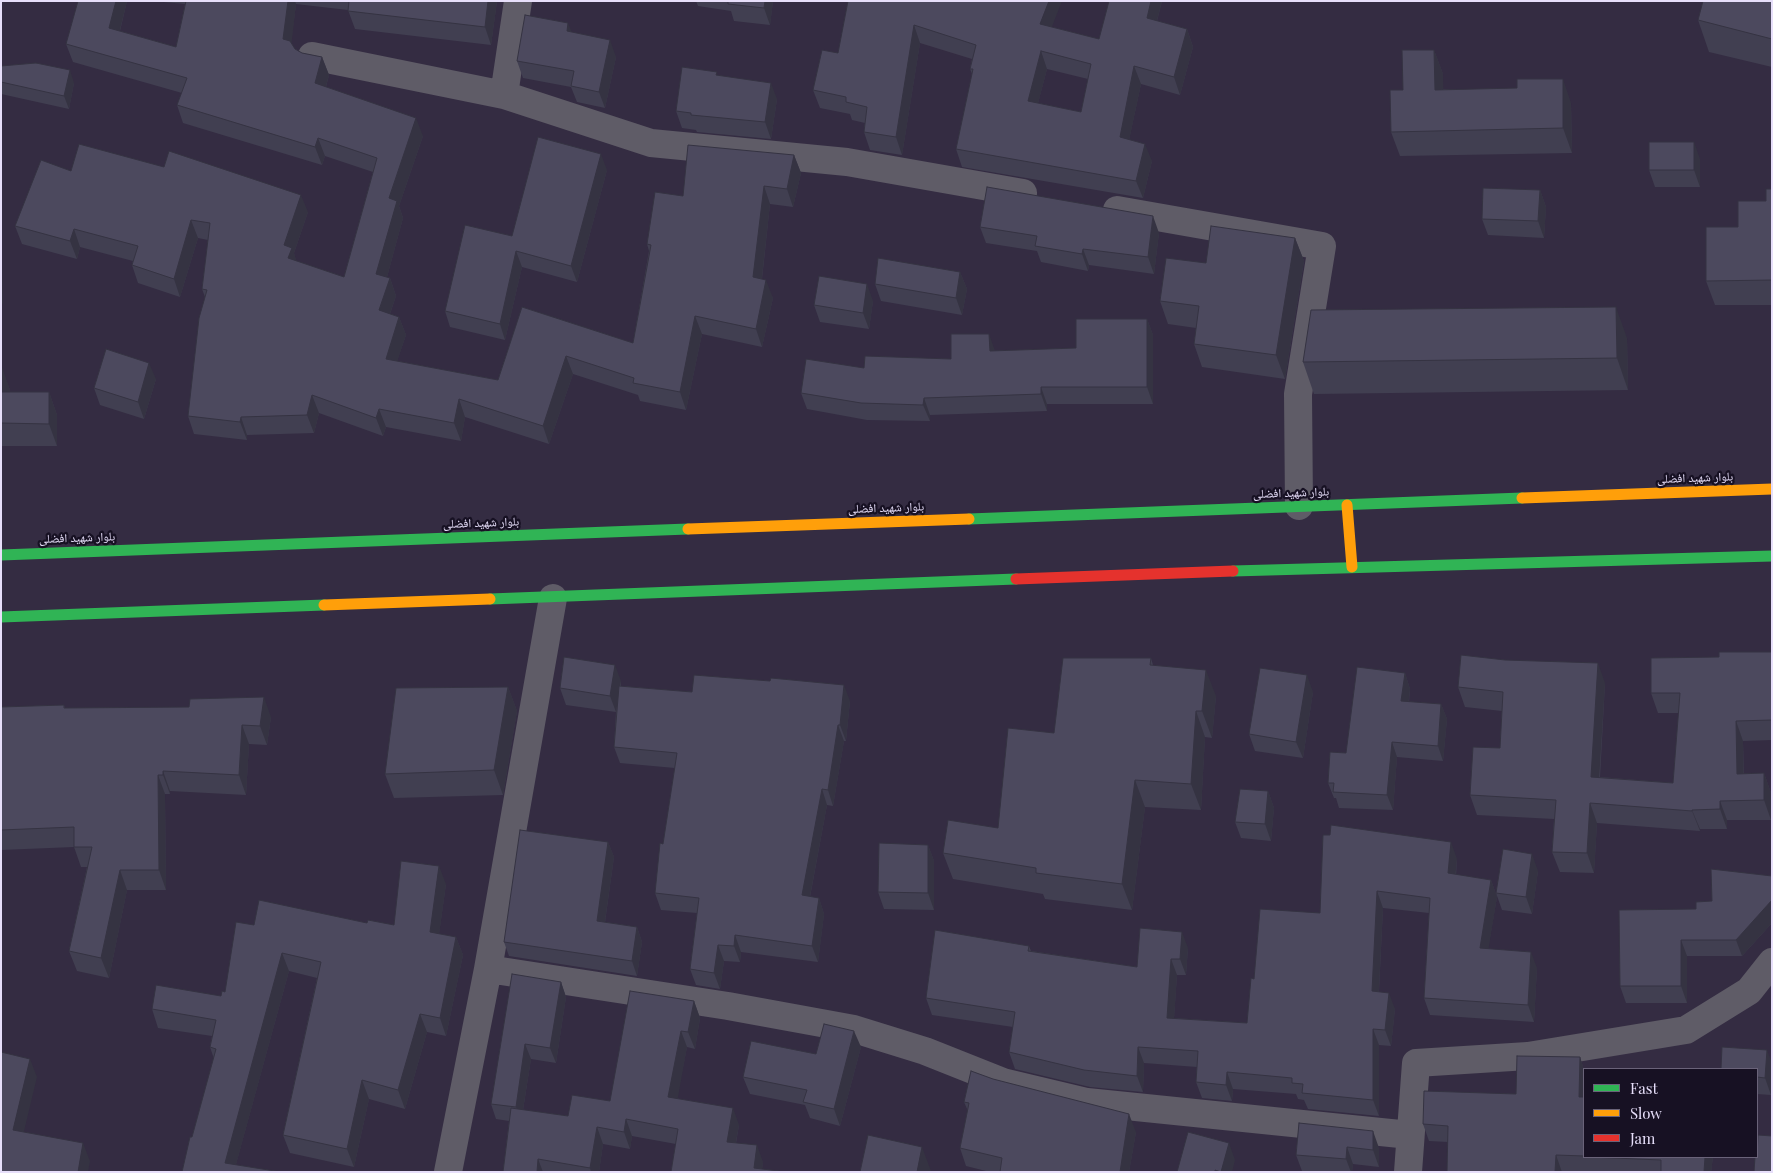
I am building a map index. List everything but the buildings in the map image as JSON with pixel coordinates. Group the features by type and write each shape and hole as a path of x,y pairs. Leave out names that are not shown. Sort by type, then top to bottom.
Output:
{"main road":[{"name":"بلوار شهید افضلی","path":"1,555 1772,489"},
{"path":"1347,504 1352,567"},
{"path":"1,618 1352,567 1772,556"}],"street":[{"path":"504,95 518,1"},
{"path":"312,56 504,95 651,143 847,162 1050,198"},
{"path":"1089,205 1322,246 1298,394 1299,506"},
{"path":"448,1172 488,969 553,598"},
{"path":"1408,1172 1416,1063 1528,1056 1686,1030 1749,991 1772,962"},
{"path":"488,969 728,1006 854,1029 925,1051 1003,1082 1086,1102 1410,1135"}],"traffic: fast":[{"path":"969,519 1522,498"},
{"path":"1,555 688,529"},
{"path":"1233,571 1772,556"},
{"path":"490,599 1016,579"},
{"path":"1,617 324,605"}],"traffic: slow":[{"path":"1522,498 1772,489"},
{"path":"1347,505 1352,567"},
{"path":"688,529 969,519"},
{"path":"324,605 490,599"}],"traffic: jam":[{"path":"1016,579 1233,571"}]}
